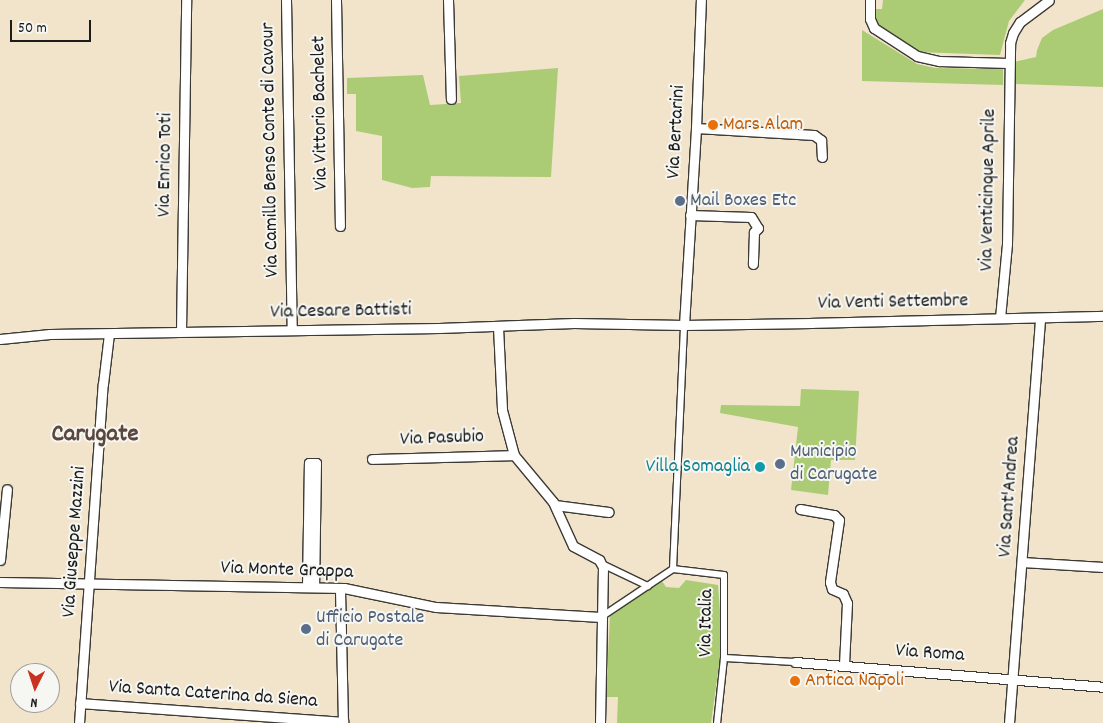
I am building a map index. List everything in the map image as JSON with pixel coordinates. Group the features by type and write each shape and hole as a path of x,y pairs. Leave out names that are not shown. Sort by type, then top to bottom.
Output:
{"street":[{"name":"Via Enrico Toti","path":"181,331 186,0"},
{"name":"Via Camillo Benso Conte di Cavour","path":"286,0 292,330"},
{"name":"Via Vittorio Bachelet","path":"336,0 340,226"},
{"path":"448,0 451,99"},
{"name":"Via Bertarini","path":"684,325 696,128 701,0"},
{"path":"870,0 870,19 874,28 916,56 939,61 1008,63"},
{"path":"1033,11 1034,0"},
{"name":"Via Venticinque Aprile","path":"1000,318 1007,244 1008,63 1013,33 1020,22 1049,0"},
{"path":"696,128 814,135 822,140 822,156"},
{"path":"690,215 751,217 758,228 754,232 754,264"},
{"name":"Via Venti Settembre","path":"684,325 1103,316"},
{"name":"Via Sant'Andrea","path":"1009,723 1040,318"},
{"name":"Via Cesare Battisti","path":"0,339 35,334 109,334 181,331 498,327 574,323 684,325"},
{"path":"601,618 673,568 684,325"},
{"path":"498,327 502,410 514,454 555,505 573,546 602,564 648,586"},
{"name":"Via Giuseppe Mazzini","path":"79,723 91,583 103,384 109,334"},
{"name":"Via Pasubio","path":"372,459 514,454"},
{"path":"309,463 316,463 310,587 309,463"},
{"path":"0,560 7,489"},
{"path":"555,505 609,512"},
{"path":"800,509 834,515 839,520 830,582 832,589 843,594 847,603 844,665"},
{"path":"1022,562 1103,567"},
{"path":"600,723 602,564"},
{"name":"Via Italia","path":"673,568 724,575 724,658 717,723"},
{"name":"Via Monte Grappa","path":"0,582 340,588 446,608 601,618"},
{"path":"340,588 343,722"},
{"name":"Via Roma","path":"724,658 844,665 1103,687"},
{"name":"Via Santa Caterina da Siena","path":"80,703 208,717 343,722"}],"green space":[{"path":"883,0 1025,0 1009,21 1000,55 917,52 874,22 875,9 882,9"},
{"path":"1103,9 1103,87 1016,84 1014,62 1036,57 1042,38 1053,30"},
{"path":"862,30 917,64 935,68 1003,69 1003,85 862,81"},
{"path":"558,68 551,177 431,176 430,187 412,188 382,180 382,136 356,131 356,94 347,94 347,78 423,75 430,105 461,103 459,76"},
{"path":"801,389 859,391 855,460 831,460 828,495 791,490 798,427 720,413 721,405 800,406"},
{"path":"686,580 718,585 721,624 720,658 711,723 617,723 618,697 606,697 610,615 662,581 666,587 679,588"}],"place":[{"name":"Mars Alam","path":"713,125"},
{"name":"Mail Boxes Etc","path":"680,201"},
{"name":"Municipio di Carugate","path":"780,464"},
{"name":"Villa Somaglia","path":"760,467"},
{"name":"Ufficio Postale di Carugate","path":"306,629"},
{"name":"Antica Napoli","path":"795,681"}],"district":[{"name":"Carugate","path":"95,435"}]}
